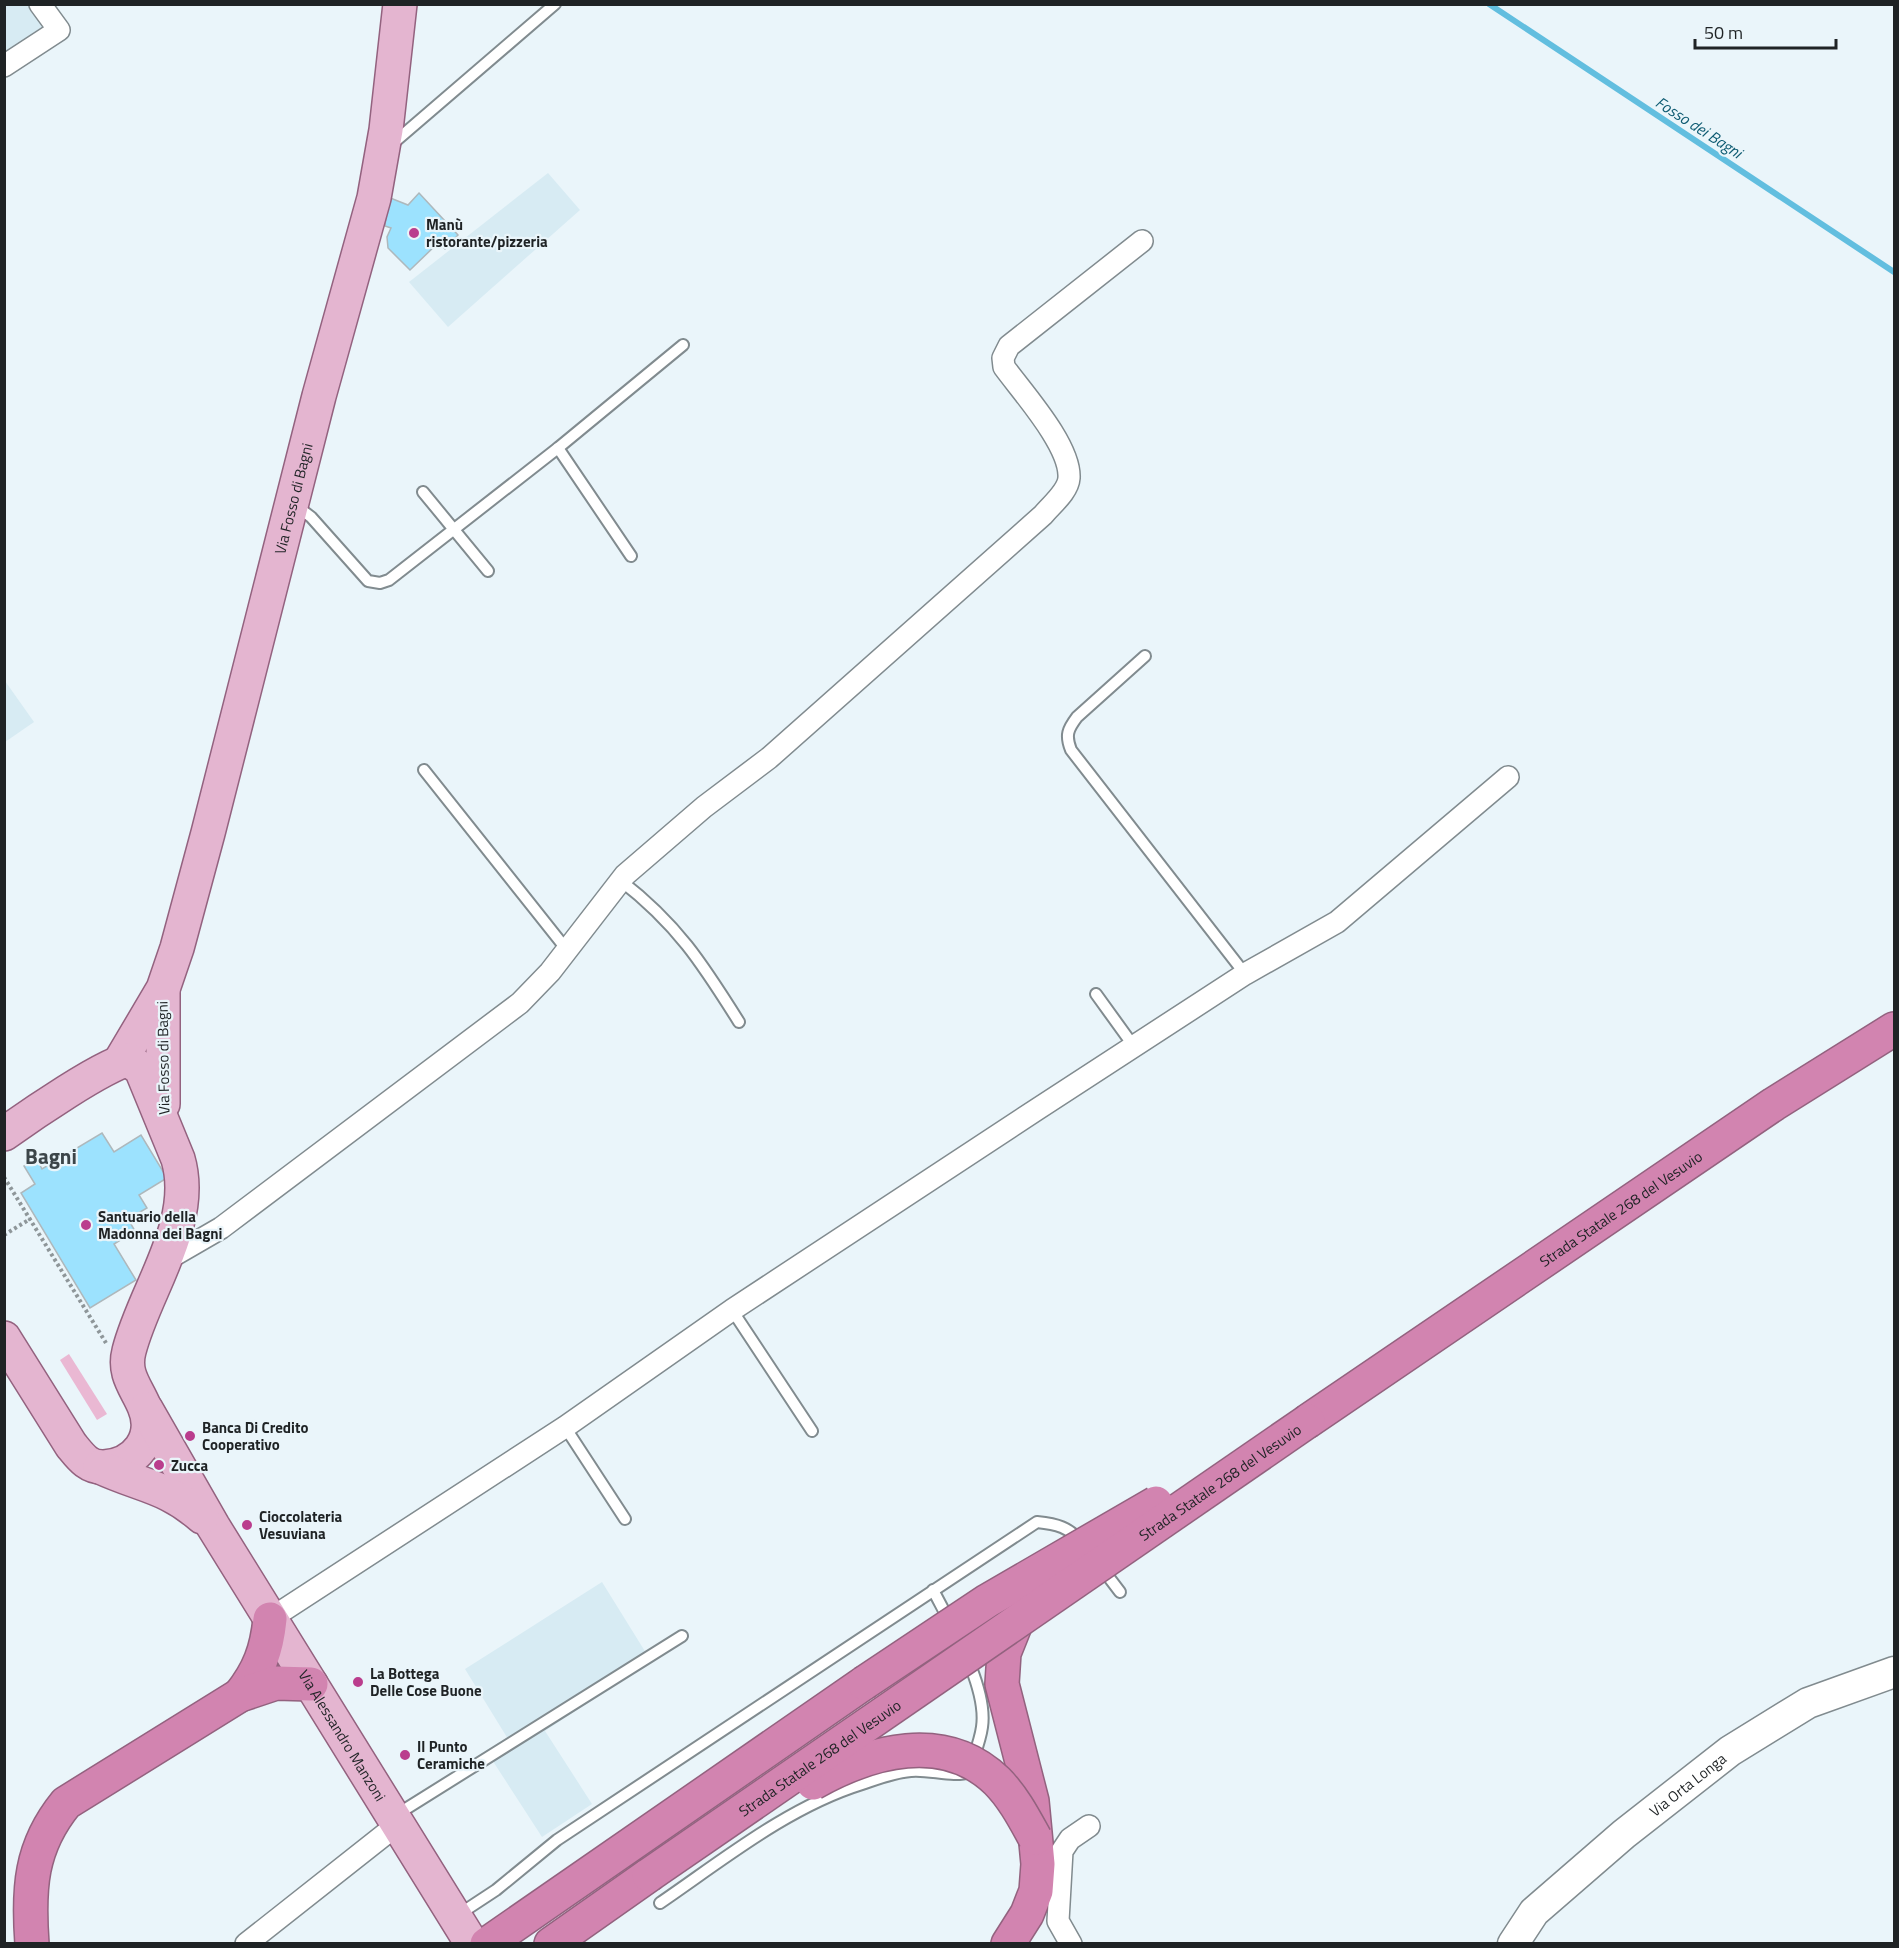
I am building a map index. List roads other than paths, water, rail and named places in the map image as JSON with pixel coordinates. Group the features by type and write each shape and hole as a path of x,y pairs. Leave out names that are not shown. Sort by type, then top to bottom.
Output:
{"highway":[{"name":"Strada Statale 268 del Vesuvio","path":"551,1944 655,1889 1016,1623 1774,1104 1894,1029"},
{"path":"487,1944 864,1683 996,1596 1242,1453 1308,1421"},
{"path":"240,1695 254,1677 263,1660 270,1619"},
{"path":"1008,1944 1028,1914 1036,1891 1038,1864 1032,1802 1002,1684 1004,1653 1016,1623"},
{"path":"32,1944 30,1888 41,1843 50,1823 66,1803 240,1695 276,1683 311,1684"},
{"path":"655,1889 716,1843 832,1772 884,1754 911,1749 933,1750 978,1766 997,1781 1015,1802 1035,1838"}],"main road":[{"name":"Via Fosso di Bagni","path":"121,1060 163,989 177,948 208,833 292,503 374,198 382,152 400,4"},
{"name":"Via Fosso di Bagni","path":"163,989 164,1126"},
{"name":"Via Alessandro Manzoni","path":"121,1060 129,1060 141,1069 182,1172 183,1196 163,1262 129,1349 127,1362 133,1388 213,1526 463,1930"},
{"path":"8,1130 121,1060"},
{"name":"Via Alessandro Manzoni","path":"4,1338 71,1445 84,1460 159,1487 183,1500 213,1526"},
{"path":"100,1467 119,1465 139,1453 148,1427 145,1407"}],"street":[{"path":"4,66 59,30 39,4"},
{"path":"163,1262 221,1228 520,1004 567,950 620,880 688,821 769,758 1042,515 1063,493 1069,479 1066,459 1004,367 1003,358 1009,346 1142,241"},
{"path":"270,1619 565,1427 732,1310 1245,974 1337,922 1508,777"},
{"name":"Via Orta Longa","path":"1513,1944 1534,1912 1624,1834 1730,1751 1808,1703 1894,1672"},
{"path":"246,1944 395,1820"},
{"path":"1071,1944 1058,1922 1062,1851 1070,1839 1089,1826"}],"lane":[{"path":"382,152 555,4"},
{"path":"292,503 311,517 357,573 368,581 380,584 401,573 683,345"},
{"path":"558,448 631,556"},
{"path":"423,492 488,571"},
{"path":"1145,656 1077,717 1069,727 1066,737 1071,750 1245,974"},
{"path":"424,770 567,950"},
{"path":"620,880 652,905 681,936 739,1022"},
{"path":"1096,994 1135,1048"},
{"path":"732,1310 812,1431"},
{"path":"565,1427 625,1519"},
{"path":"463,1930 496,1890 557,1840 1037,1522 1058,1524 1072,1531 1120,1592"},
{"path":"655,1889 761,1834 809,1806 859,1785 909,1771 940,1771 960,1776 969,1772 982,1726 977,1685 961,1644 933,1590"},
{"path":"395,1820 682,1636"}],"waterway":[{"name":"Fosso dei Bagni","path":"1489,4 1894,272"}],"place":[{"name":"Manù ristorante/pizzeria","path":"414,233"},
{"name":"Santuario della Madonna dei Bagni","path":"86,1225"},
{"name":"Banca Di Credito Cooperativo","path":"190,1436"},
{"name":"Zucca","path":"159,1465"},
{"name":"Cioccolateria Vesuviana","path":"247,1525"},
{"name":"La Bottega Delle Cose Buone","path":"358,1682"},
{"name":"Il Punto Ceramiche","path":"405,1755"}],"district":[{"name":"Bagni","path":"51,1156"}]}
